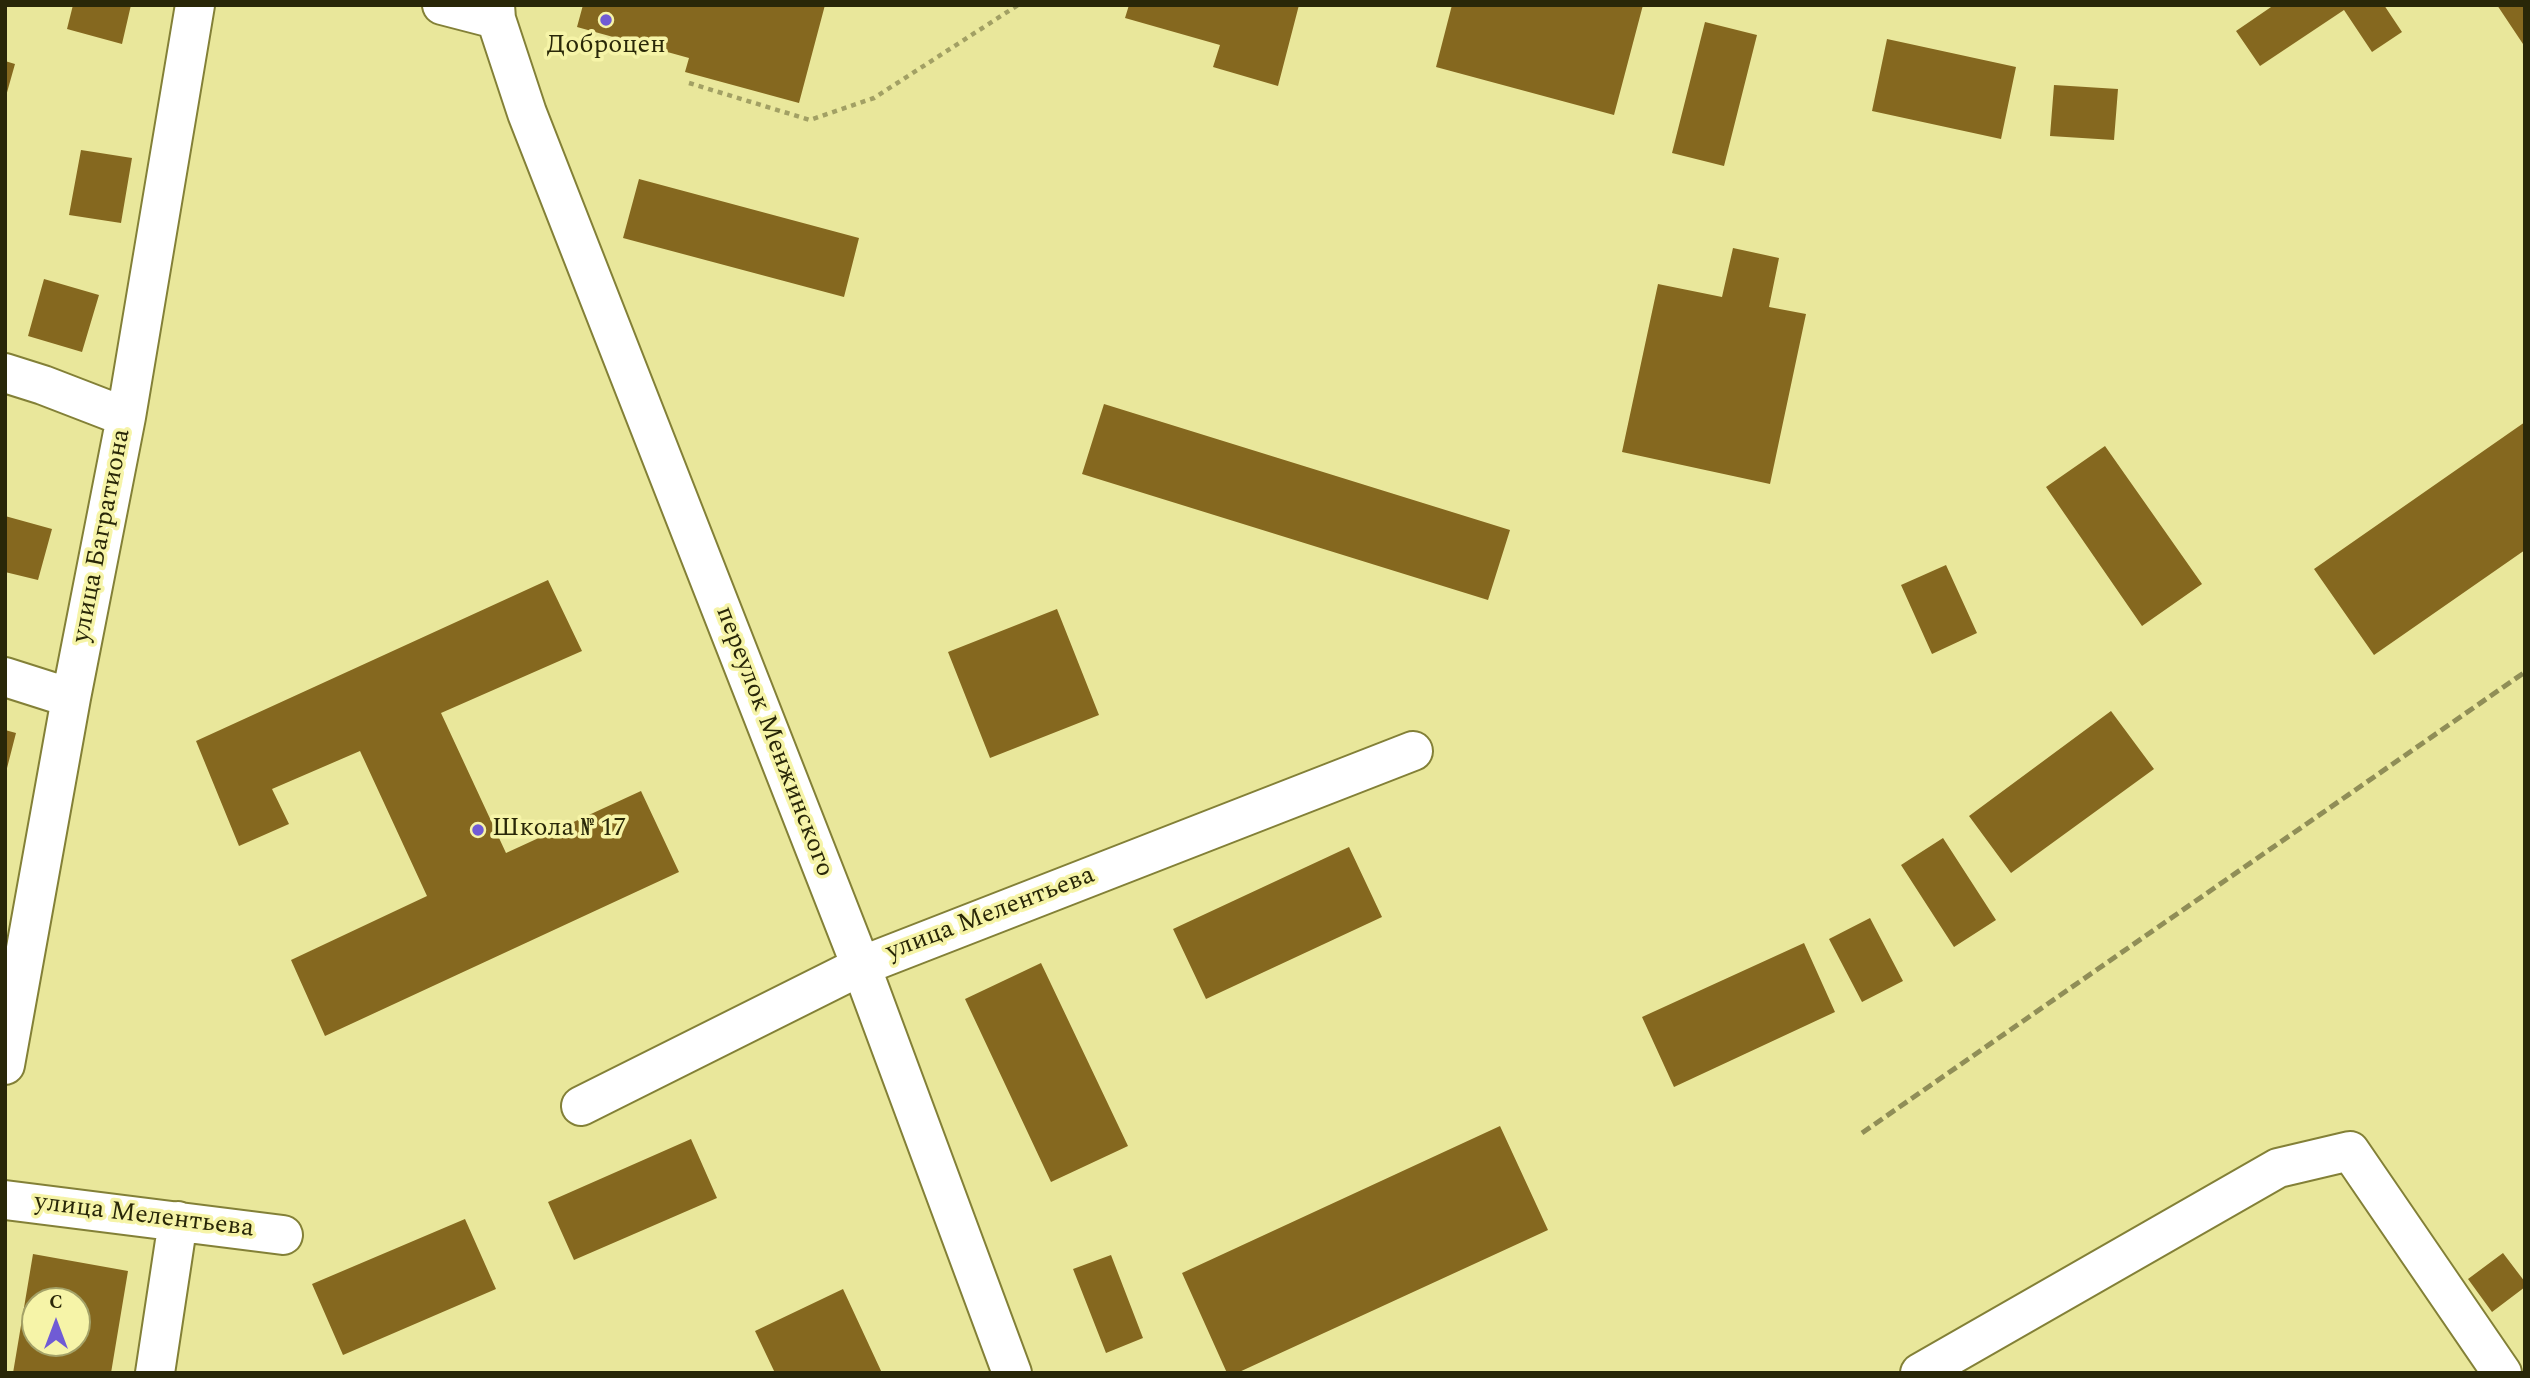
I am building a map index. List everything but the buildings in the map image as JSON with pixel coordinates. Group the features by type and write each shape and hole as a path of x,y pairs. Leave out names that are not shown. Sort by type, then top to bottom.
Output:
{"street":[{"name":"улица Багратиона","path":"5,1065 71,698 126,417 195,5"},
{"path":"442,5 496,12"},
{"name":"переулок Менжинского","path":"496,12 527,113 861,966 1012,1373"},
{"path":"5,373 43,384 126,417"},
{"path":"5,677 71,698"},
{"name":"улица Мелентьева","path":"581,1106 861,966 1413,751"},
{"path":"1920,1373 2278,1168 2350,1151 2502,1373"},
{"name":"улица Мелентьева","path":"5,1200 283,1235"},
{"path":"155,1373 178,1220"}],"path":[{"path":"689,83 810,120 873,97 1018,5"}],"railway":[{"path":"1862,1133 2525,672"}],"place":[{"name":"Доброцен","path":"606,20"},
{"name":"Школа № 17","path":"478,830"}]}
